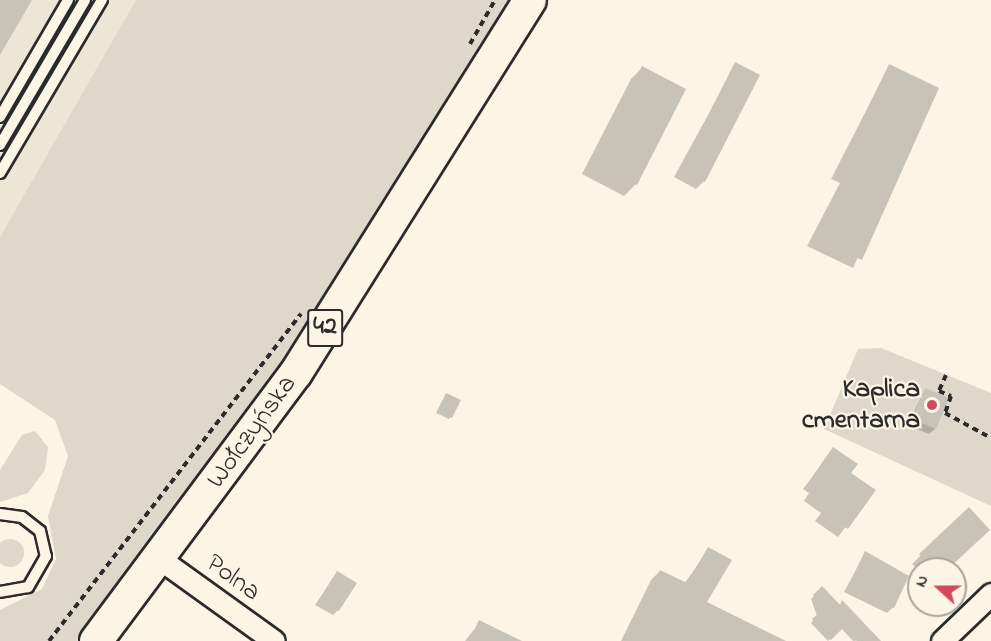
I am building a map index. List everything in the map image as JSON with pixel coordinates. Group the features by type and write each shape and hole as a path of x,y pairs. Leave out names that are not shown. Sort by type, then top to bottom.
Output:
{"main road":[{"name":"Wołczyńska","path":"96,641 160,559 333,317 530,0"}],"street":[{"name":"Polna","path":"160,559 274,641"},
{"path":"942,641 991,594"}],"lane":[{"path":"0,117 68,0"},
{"path":"0,145 85,0"},
{"path":"0,173 102,0"},
{"path":"0,514 22,517 40,531 46,556 28,587 0,592"}],"path":[{"path":"465,53 495,0"},
{"path":"49,641 307,305"},
{"path":"946,375 939,391 951,396 945,412 991,438"}],"shaded area":[{"path":"0,0 201,0 0,327"},
{"path":"136,0 516,0 241,434 77,641 0,641 0,610 42,589 56,559 48,516 68,456 55,420 0,384 0,237"},
{"path":"881,348 991,393 991,506 824,429 858,349"},
{"path":"35,431 48,447 45,470 28,493 0,502 0,470 22,435"},
{"path":"10,539 20,543 24,553 20,563 10,567 0,563 -4,553 0,543"}],"building":[{"path":"0,0 32,0 0,55"},
{"path":"735,62 760,75 705,182 681,169"},
{"path":"889,64 939,88 862,260 814,237 847,174 838,170"},
{"path":"642,66 686,89 637,185 593,163"},
{"name":"Kaplica cmentarna","path":"925,388 949,398 936,429 912,419"},
{"path":"446,393 461,400 452,418 437,411"},
{"path":"833,447 858,464 851,473 876,490 848,529 823,512 829,504 811,492 817,484 810,480"},
{"path":"969,507 990,530 961,557 922,557 919,554"},
{"path":"708,547 732,560 707,602 786,641 624,641 660,570 687,583"},
{"path":"865,551 907,575 907,580 894,608 848,587"},
{"path":"337,571 357,583 339,611 320,598"},
{"path":"822,586 840,605 842,600 881,641 857,641 844,627 831,640 812,619 819,613 813,595"},
{"path":"479,620 522,641 469,641"}],"place":[{"name":"Kaplica cmentarna","path":"932,405"}]}
